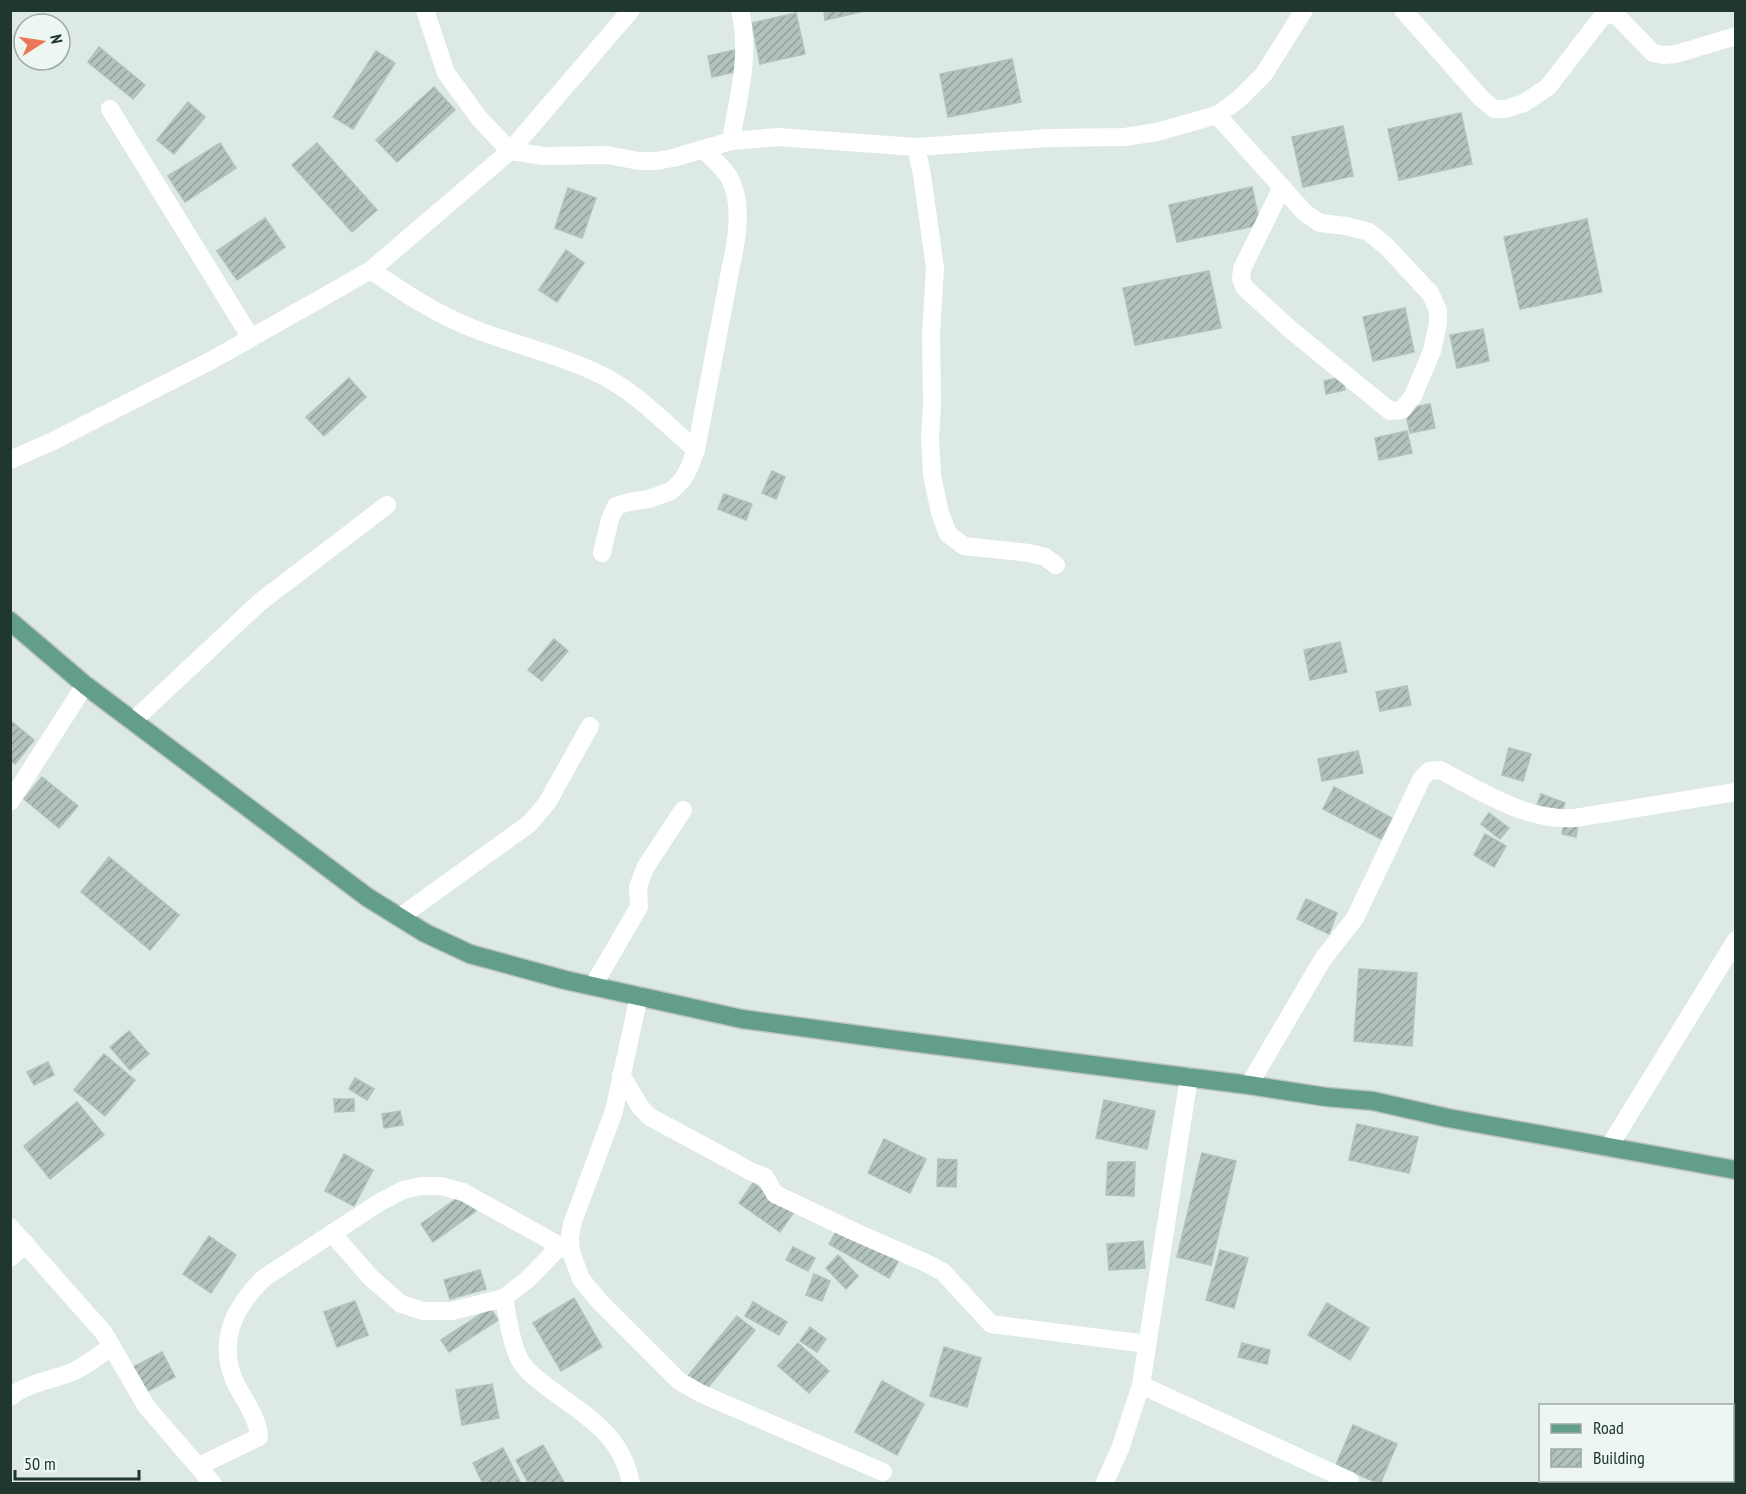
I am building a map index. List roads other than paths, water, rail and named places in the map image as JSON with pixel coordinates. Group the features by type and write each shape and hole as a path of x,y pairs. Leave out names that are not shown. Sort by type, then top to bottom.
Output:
{"main road":[{"path":"10,621 86,686 367,897 425,933 470,954 593,987 742,1019 1326,1097 1373,1101 1448,1118 1736,1170"}],"street":[{"path":"425,10 446,74 479,118 510,151 544,156 607,155 656,161 731,141 778,137 916,147 1048,138 1125,137 1157,132 1217,115 1238,100 1264,74 1304,10"},
{"path":"10,460 53,441 251,338 371,270 510,151 631,10"},
{"path":"731,141 745,56 746,37 740,10"},
{"path":"1410,13 1481,99 1494,109 1506,109 1524,103 1548,87 1602,17 1611,14 1618,17 1653,53 1664,55 1676,54 1736,36"},
{"path":"110,110 251,338"},
{"path":"1217,115 1282,187 1305,213 1320,223 1369,232 1387,247 1430,292 1438,310 1438,323 1432,351 1413,396 1402,410 1390,411 1291,330 1244,287 1241,278 1242,269 1282,187"},
{"path":"916,147 936,268 931,334 930,438 932,475 940,513 948,534 964,546 1029,553 1045,557 1056,565"},
{"path":"602,553 610,519 616,506 649,499 671,491 683,479 696,450 737,241 738,224 730,179 704,149"},
{"path":"371,270 444,317 502,340 574,362 609,380 639,401 696,450"},
{"path":"133,721 260,602 387,505"},
{"path":"10,802 86,686"},
{"path":"400,917 529,824 547,804 590,726"},
{"path":"1249,1085 1323,959 1355,918 1422,778 1429,771 1440,770 1508,805 1532,814 1556,819 1575,818 1736,792"},
{"path":"593,987 639,906 638,886 645,868 683,810"},
{"path":"1609,1147 1736,940"},
{"path":"332,1233 370,1277 401,1304 423,1311 452,1311 504,1298 566,1249 572,1224 614,1110 639,996"},
{"path":"621,1075 641,1108 650,1117 765,1177 775,1194 943,1272 991,1324 1147,1344"},
{"path":"1104,1484 1120,1449 1141,1385 1189,1077"},
{"path":"199,1466 259,1437 248,1404 234,1381 229,1359 228,1335 237,1310 248,1294 264,1278 403,1190 421,1186 441,1186 463,1192 566,1249 581,1279 594,1295 679,1381 702,1394 883,1472"},
{"path":"10,1227 104,1333 146,1407 213,1484"},
{"path":"10,1258 26,1244"},
{"path":"504,1298 518,1357 530,1373 596,1423 615,1442 625,1461 631,1484"},
{"path":"10,1397 21,1388 76,1370 112,1346"},
{"path":"1141,1385 1350,1481"}]}
